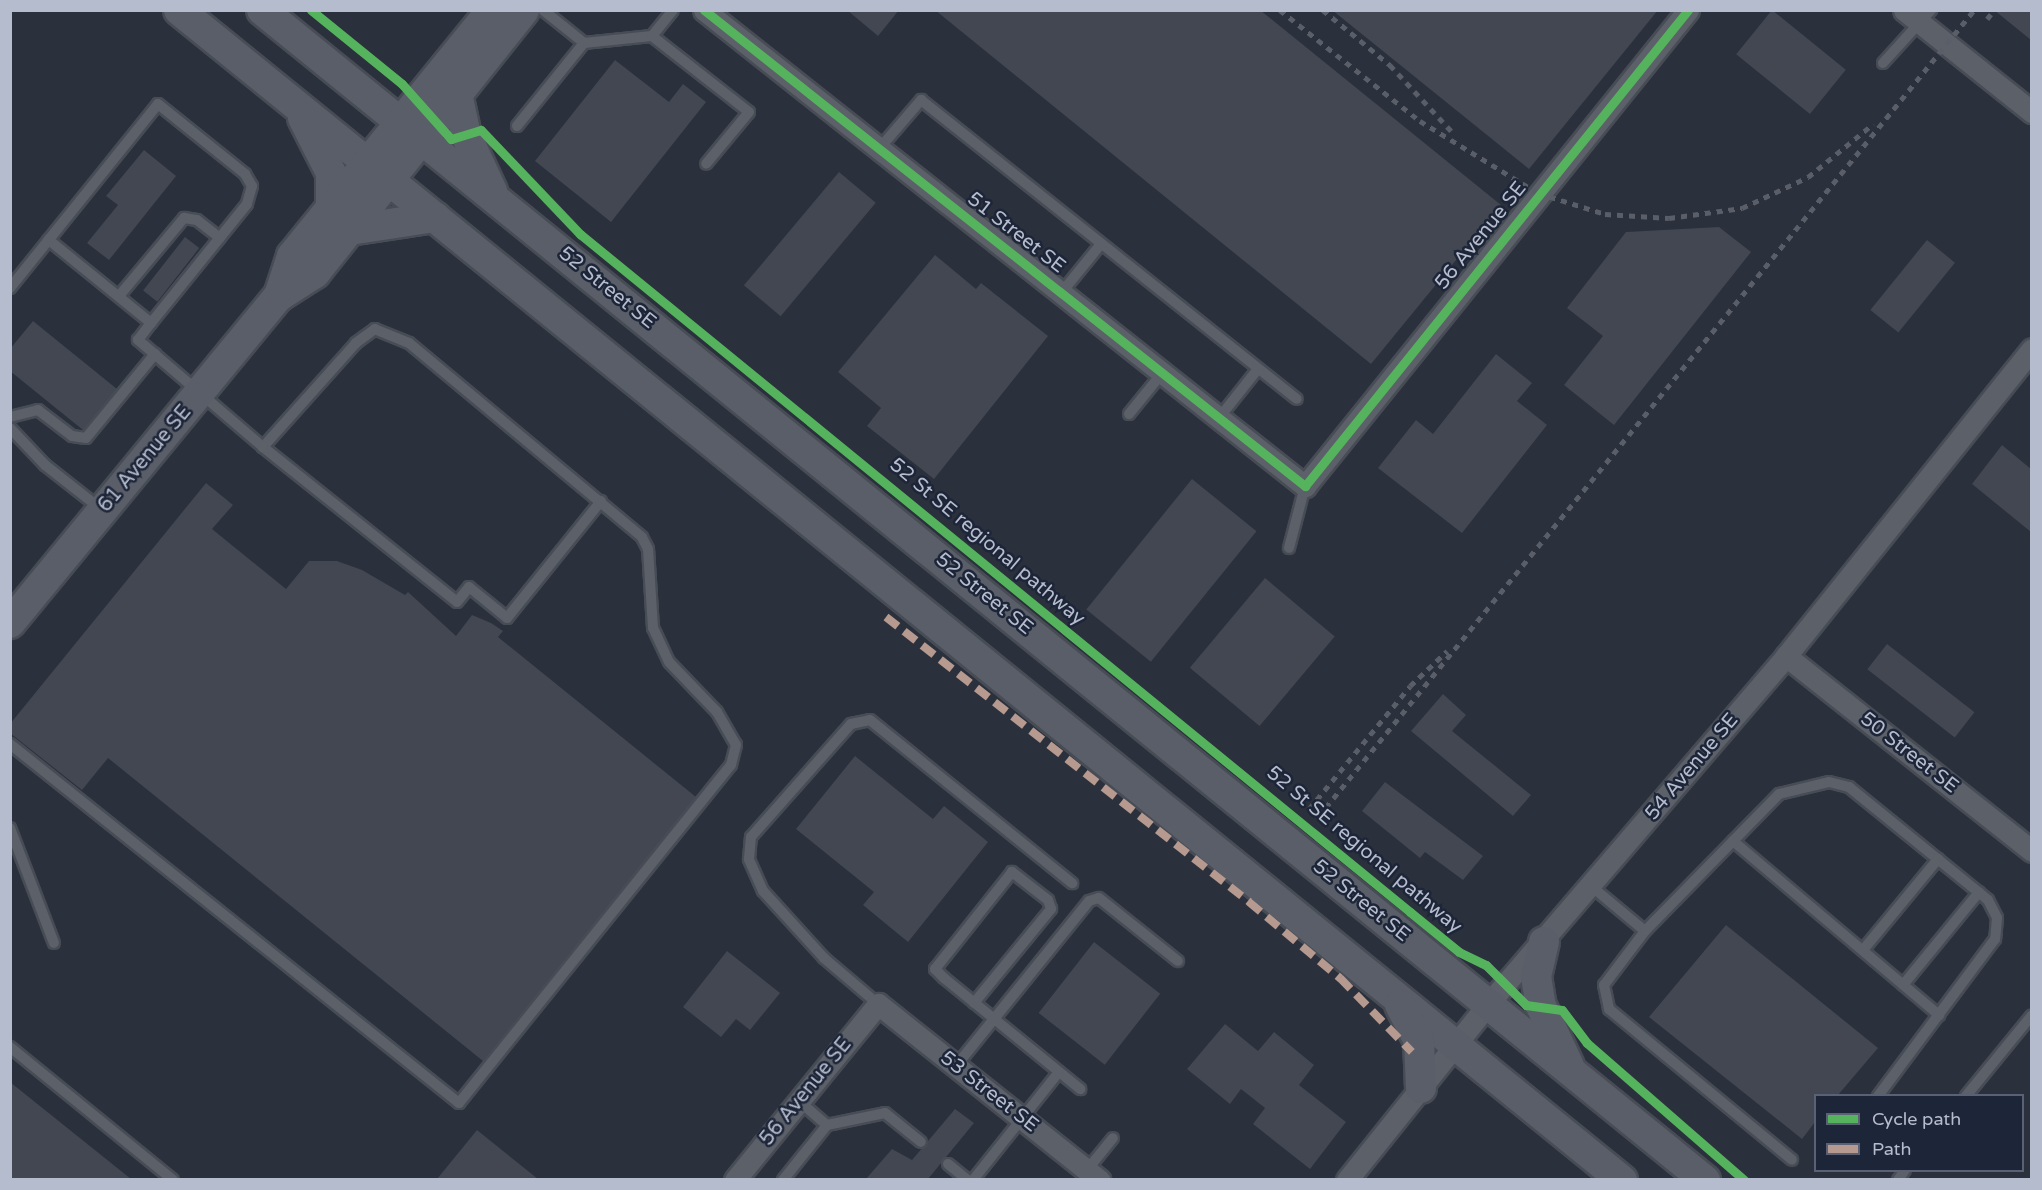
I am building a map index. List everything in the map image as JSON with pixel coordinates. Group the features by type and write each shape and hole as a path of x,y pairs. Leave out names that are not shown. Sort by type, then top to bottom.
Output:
{"main road":[{"path":"180,10 1622,1179"},
{"name":"52 Street SE","path":"262,10 1705,1179"},
{"name":"61 Avenue SE","path":"379,172 399,122 492,10"},
{"name":"61 Avenue SE","path":"10,623 279,296 315,273 340,220 379,172 423,141 524,10"},
{"path":"458,98 466,135 495,197"},
{"path":"296,105 331,173 340,220 435,217"},
{"path":"1544,942 1536,976 1541,1006 1572,1071"},
{"path":"1396,996 1419,1041 1421,1088"}],"street":[{"name":"51 Street SE","path":"704,10 1062,291 1305,486"},
{"name":"56 Avenue SE","path":"1305,486 1688,10"},
{"path":"1918,14 2031,112"},
{"name":"54 Avenue SE","path":"1347,1179 1488,1004 1544,942 1786,656 2031,349"},
{"name":"50 Street SE","path":"1786,656 2031,851"},
{"name":"56 Avenue SE","path":"735,1179 878,1004"},
{"name":"53 Street SE","path":"878,1004 1093,1175"}],"lane":[{"path":"543,10 584,43 652,36 749,112 706,164"},
{"path":"652,36 673,10"},
{"path":"1883,63 1918,14"},
{"path":"517,126 584,43"},
{"path":"879,149 921,100 1296,399"},
{"path":"10,288 158,104 249,180 252,194 247,204 138,340 263,447 457,602 469,587 507,618 601,501"},
{"path":"119,296 184,218 197,220 220,238"},
{"path":"49,240 152,323"},
{"path":"1062,291 1101,244"},
{"path":"10,744 459,1103 731,765 736,745 717,712 669,662 653,628 645,543 601,501 409,343 375,328 356,342 263,447"},
{"path":"10,417 38,410 72,436 86,438 155,354"},
{"path":"1219,418 1258,369"},
{"path":"1129,414 1162,372"},
{"path":"10,428 45,465 103,510"},
{"path":"1289,548 1305,486"},
{"path":"878,1004 824,958 763,891 749,859 752,837 851,724 870,720 1072,883"},
{"path":"1792,1160 1609,1009 1602,996 1604,985 1645,931 1779,794 1829,782 1849,787 1979,892 1997,918 1995,939 1879,1094"},
{"path":"10,828 54,943"},
{"path":"1733,841 1939,1015"},
{"path":"1863,950 1938,859"},
{"path":"974,1002 1051,909 1048,900 1012,872 935,969 974,1002 1080,1089"},
{"path":"1591,886 1645,931"},
{"path":"1903,984 1979,892"},
{"path":"956,1066 1089,901 1099,898 1178,961"},
{"path":"1967,1094 2031,1015"},
{"path":"10,1047 173,1179"},
{"path":"973,1179 1059,1072"},
{"path":"799,1101 827,1125"},
{"path":"783,1179 827,1125 885,1113 921,1142"},
{"path":"1093,1175 1113,1138"},
{"path":"948,1164 968,1179"}],"building":[{"path":"847,10 899,10 878,36"},
{"path":"935,10 1260,10 1501,205 1371,364"},
{"path":"1332,10 1658,10 1529,169"},
{"path":"1772,10 1846,70 1810,114 1736,54"},
{"path":"1994,10 2031,10 2031,40"},
{"path":"615,60 669,102 683,84 706,102 611,222 535,161"},
{"path":"144,150 176,176 109,260 87,243 118,205 106,196"},
{"path":"839,172 876,203 781,316 744,285"},
{"path":"1719,227 1751,252 1614,425 1564,385 1603,336 1567,308 1626,232"},
{"path":"185,237 199,248 157,302 143,291"},
{"path":"1927,240 1955,263 1898,333 1870,310"},
{"path":"935,255 976,289 981,283 1048,336 934,479 867,426 881,408 838,372"},
{"path":"33,321 117,389 83,430 10,371 10,349"},
{"path":"1496,354 1532,383 1517,401 1547,425 1462,533 1378,468 1416,420 1433,434"},
{"path":"2002,445 2031,469 2031,532 1972,484"},
{"path":"1192,479 1257,531 1151,662 1086,610"},
{"path":"206,483 233,505 212,529 286,589 309,561 337,561 362,570 405,595 408,592 456,636 472,615 491,623 503,631 498,637 696,797 483,1061 108,758 82,790 10,733 10,724"},
{"path":"1265,578 1335,636 1260,726 1190,668"},
{"path":"1887,644 1974,712 1955,738 1867,669"},
{"path":"1443,694 1466,715 1452,731 1531,795 1513,816 1411,731"},
{"path":"855,756 933,819 944,806 988,842 908,942 863,905 874,892 796,829"},
{"path":"1385,782 1483,856 1463,880 1425,852 1420,858 1362,811"},
{"path":"1726,925 1878,1048 1839,1094 1814,1094 1814,1123 1802,1139 1649,1017"},
{"path":"1094,942 1160,994 1105,1065 1039,1013"},
{"path":"727,951 780,993 750,1030 736,1019 721,1037 683,1007"},
{"path":"1225,1024 1258,1051 1274,1032 1314,1065 1299,1085 1346,1122 1310,1169 1253,1124 1265,1108 1241,1089 1230,1104 1187,1069"},
{"path":"10,1082 131,1179 10,1179"},
{"path":"955,1109 974,1123 928,1179 866,1179 892,1149 912,1160"},
{"path":"477,1130 538,1179 437,1179"}],"railway":[{"path":"1280,10 1420,121 1538,193 1605,214 1669,218 1742,208 1808,177 1873,124"},
{"path":"1323,10 1390,65 1455,135"},
{"path":"1318,817 1974,10"},
{"path":"1987,19 1994,10"},
{"path":"1309,809 1410,686 1447,651"}],"marked path":[{"path":"886,617 1249,902 1340,978 1412,1052"}],"cycle path":[{"name":"52 St SE regional pathway","path":"311,10 402,84 451,139 481,130 580,234 1459,952 1486,965 1526,1005 1562,1010 1587,1043 1744,1180"},
{"path":"704,10 1305,486 1688,10"}]}
